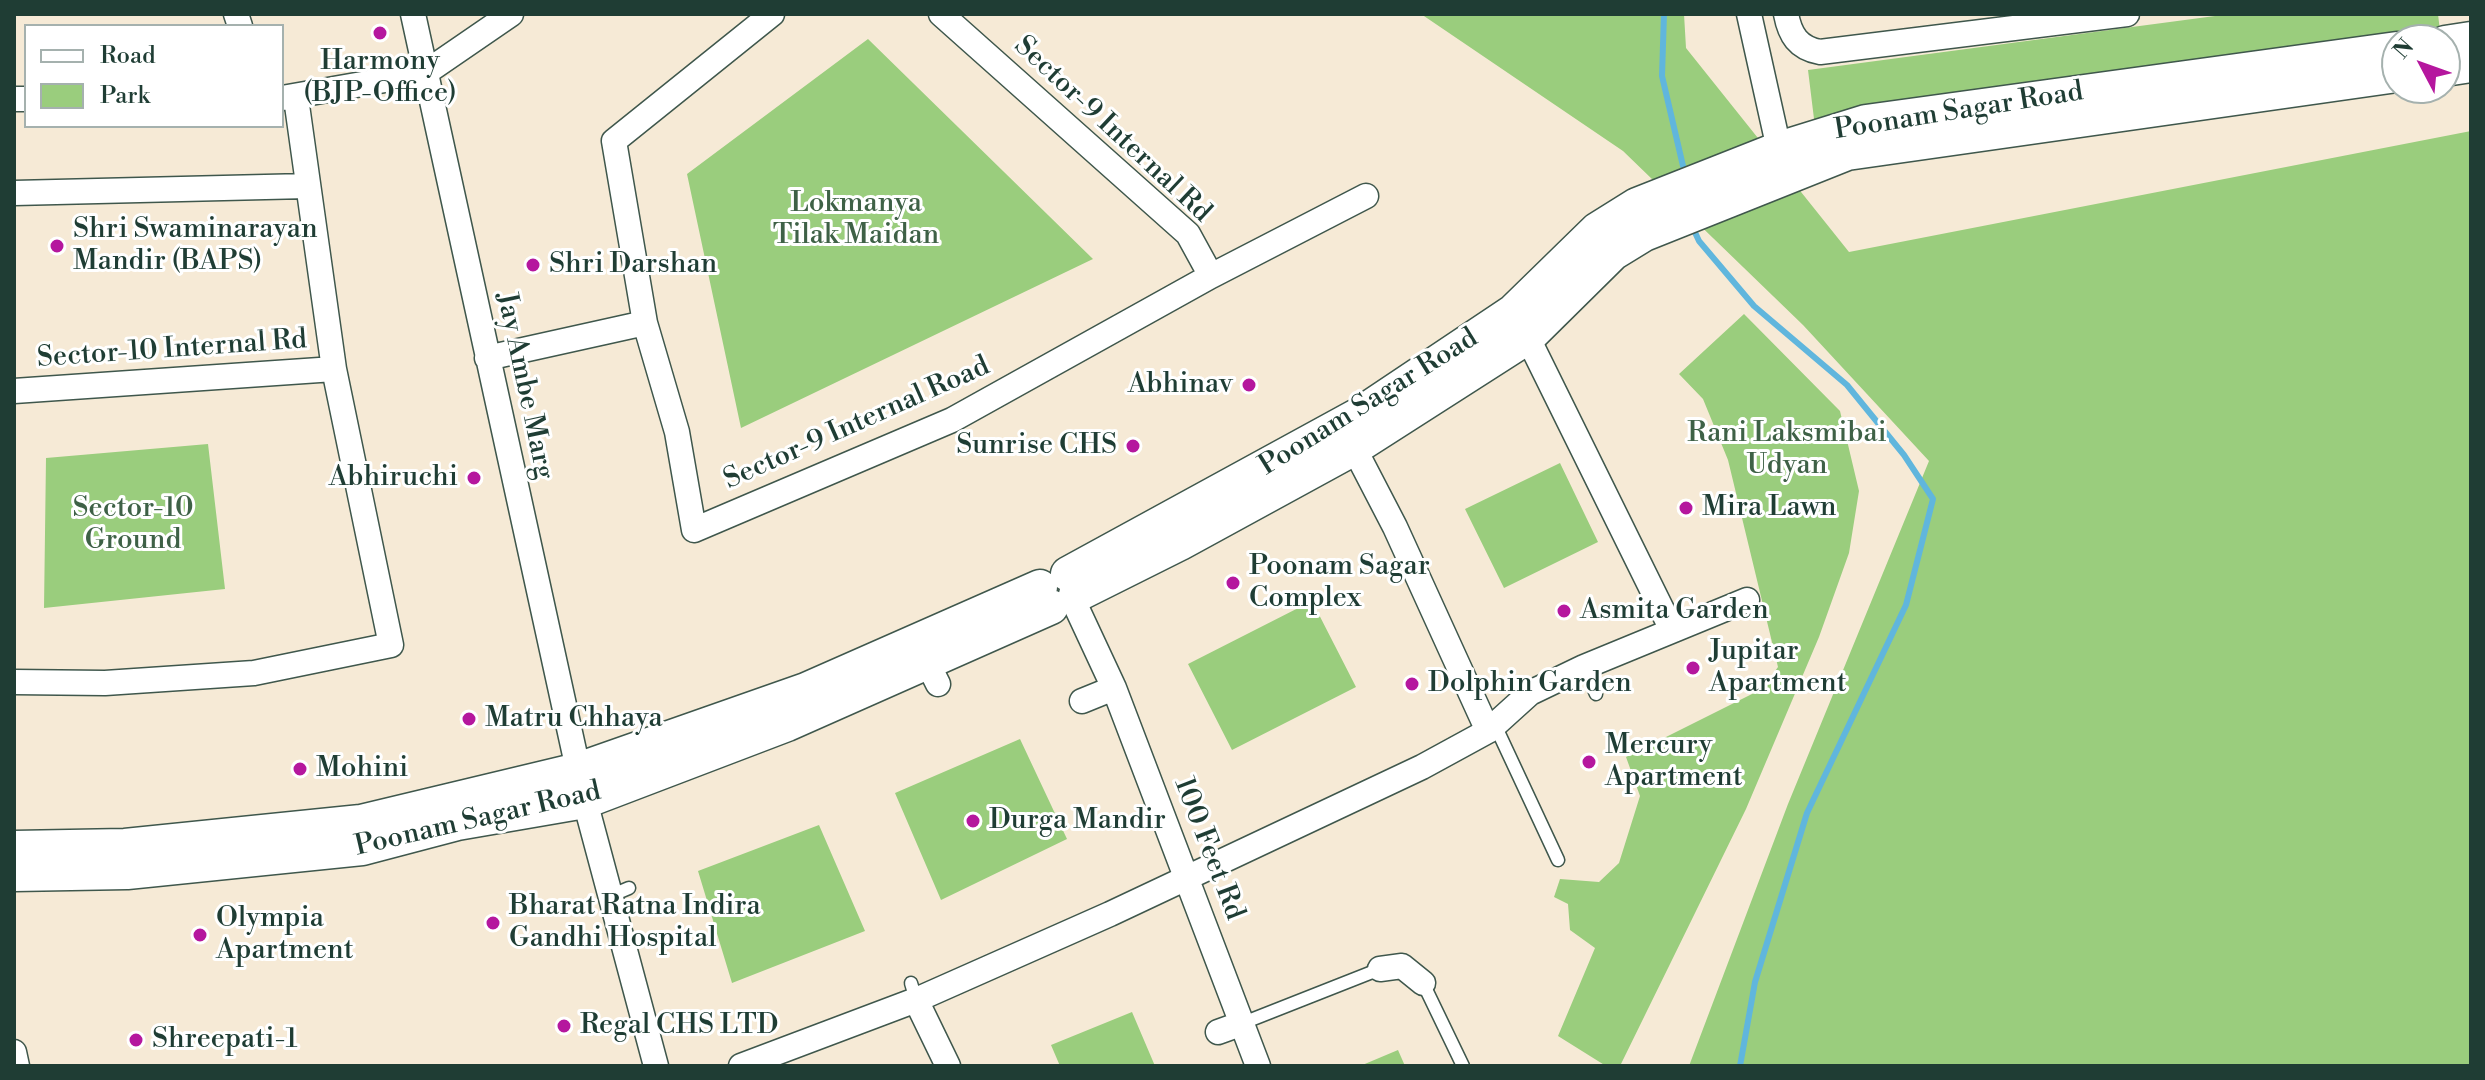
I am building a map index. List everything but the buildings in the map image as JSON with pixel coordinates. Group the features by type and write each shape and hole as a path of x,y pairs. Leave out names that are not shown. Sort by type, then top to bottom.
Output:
{"main road":[{"name":"Poonam Sagar Road","path":"14,848 125,846 361,822 581,786 806,690 1062,593 1180,543 1354,448 1613,253 1640,219 1866,122 2381,51"},
{"name":"Poonam Sagar Road","path":"1766,165 1871,147 2381,77"},
{"name":"Poonam Sagar Road","path":"14,874 127,872 362,848 581,786 791,733 933,674 1359,415 1521,324"}],"street":[{"name":"Jay Ambe Marg","path":"413,14 581,786 620,892 656,1066"},
{"path":"289,98 425,73 511,14"},
{"path":"487,358 645,323 614,141 772,14"},
{"name":"Sector-9 Internal Rd","path":"941,14 1188,234 1211,276"},
{"path":"1749,14 1766,165"},
{"path":"1786,14 1789,28 1800,45 1820,52 2127,14"},
{"name":"Sector-10 Internal Rd","path":"25,675 173,680 254,673 391,645 334,369 307,186 289,98"},
{"path":"14,193 307,186"},
{"path":"1211,276 1366,196"},
{"name":"Sector-9 Internal Road","path":"645,323 677,432 694,530 952,420 1211,276"},
{"path":"1521,324 1672,630"},
{"name":"Sector-10 Internal Rd","path":"14,391 334,369"},
{"path":"1354,448 1388,535 1491,728"},
{"name":"100 Feet Rd","path":"1062,593 1098,655 1183,836 1185,877 1258,1066"},
{"path":"741,1066 903,994 1115,925 1185,877 1425,774 1491,728 1530,693 1584,667 1747,600"},
{"path":"1082,701 1114,688"},
{"path":"1380,969 1402,966 1423,983"},
{"path":"903,994 948,1066"},
{"path":"1218,1032 1243,1023"},
{"path":"14,1052 17,1066"}],"lane":[{"path":"1584,667 1596,694"},
{"path":"1491,728 1558,860"},
{"path":"1243,1023 1380,969"},
{"path":"1423,983 1463,1066"}],"green space":[{"path":"1421,14 1684,14 1686,48 1849,252 2471,131 2471,1066 1689,1066 1788,804 1929,461 1803,325 1623,151"},
{"path":"2230,14 2438,14 2439,24 2381,24 2381,42 1815,127 1808,70"},
{"name":"Lokmanya Tilak Maidan","path":"868,39 1093,259 741,428 687,174"},
{"name":"Rani Laksmibai Udyan","path":"1744,314 1840,411 1859,491 1849,553 1819,637 1746,809 1620,1066 1606,1066 1558,1036 1595,948 1570,930 1568,904 1554,897 1560,879 1599,882 1619,863 1640,796 1626,757 1762,689 1778,667 1728,460 1703,399 1679,374"},
{"name":"Sector-10 Ground","path":"208,444 225,589 44,608 46,458"},
{"path":"1560,463 1598,542 1504,588 1465,509"},
{"path":"1312,601 1356,687 1232,750 1188,664"},
{"path":"1020,739 1067,839 941,900 895,793"},
{"path":"819,825 865,931 732,983 698,871"},
{"path":"1132,1012 1155,1066 1060,1066 1051,1045"},
{"path":"1398,1050 1405,1066 1360,1066"}],"waterway":[{"path":"1664,14 1662,76 1683,166"},
{"path":"1693,228 1699,241 1754,306 1847,385 1904,455 1933,499 1906,605 1807,813 1755,982 1740,1066"}],"place":[{"name":"Harmony (BJP-Office)","path":"380,33"},
{"name":"Shri Swaminarayan Mandir (BAPS)","path":"57,246"},
{"name":"Shri Darshan","path":"533,265"},
{"name":"Abhinav","path":"1249,385"},
{"name":"Sunrise CHS","path":"1133,446"},
{"name":"Abhiruchi","path":"474,478"},
{"name":"Mira Lawn","path":"1686,508"},
{"name":"Poonam Sagar Complex","path":"1233,583"},
{"name":"Asmita Garden","path":"1564,611"},
{"name":"Jupitar Apartment","path":"1693,668"},
{"name":"Dolphin Garden","path":"1412,684"},
{"name":"Matru Chhaya","path":"469,719"},
{"name":"Mercury Apartment","path":"1589,762"},
{"name":"Mohini","path":"300,769"},
{"name":"Durga Mandir","path":"973,821"},
{"name":"Bharat Ratna Indira Gandhi Hospital","path":"493,923"},
{"name":"Olympia Apartment","path":"200,935"},
{"name":"Regal CHS LTD","path":"564,1026"},
{"name":"Shreepati-1","path":"136,1040"}]}
